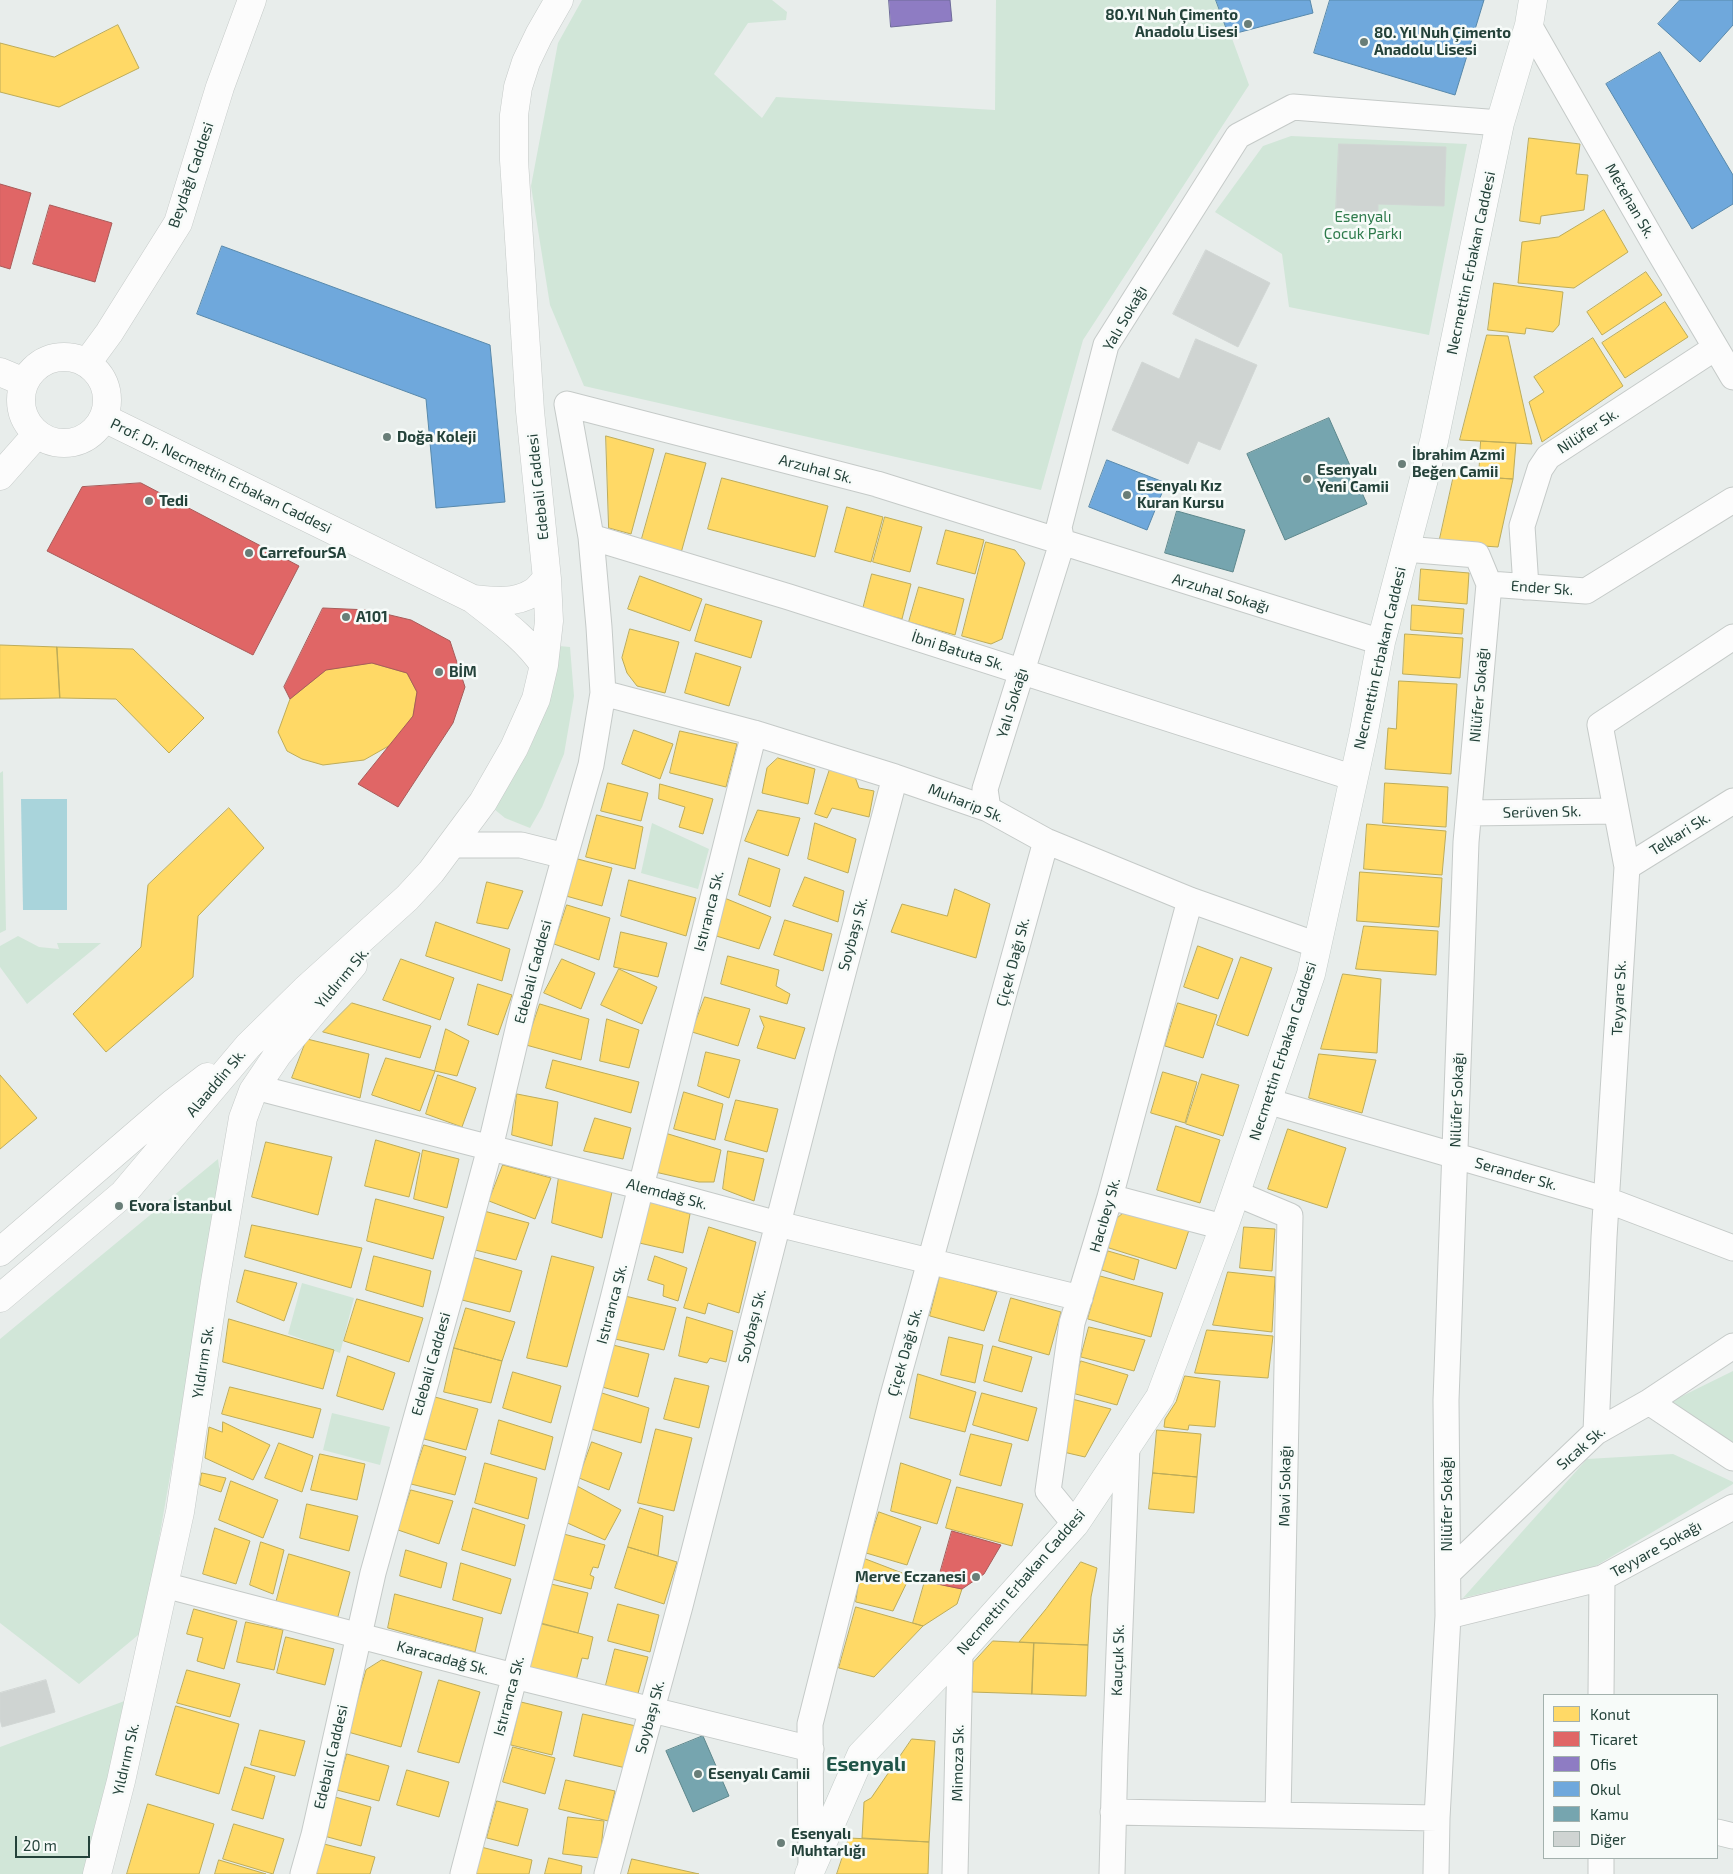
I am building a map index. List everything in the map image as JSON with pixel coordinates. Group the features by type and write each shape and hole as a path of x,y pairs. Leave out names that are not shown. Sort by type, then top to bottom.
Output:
{"street":[{"name":"Beydağı Caddesi","path":"87,363 109,333 178,223 220,88 252,0"},
{"name":"Edebali Caddesi","path":"452,845 484,802 514,748 536,699 544,665 548,621 547,579 530,411 514,160 514,115 518,87 526,62 559,0"},
{"name":"Necmettin Erbakan Caddesi","path":"810,1872 861,1755 960,1652 1075,1524 1160,1397 1223,1227 1311,974 1354,778 1381,642 1434,441 1500,123 1531,13 1546,0"},
{"name":"Metehan Sk.","path":"1531,13 1715,348 1733,377"},
{"name":"Yalı Sokağı","path":"988,809 985,789 1062,544 1059,528 1106,345 1238,136 1293,107 1500,123"},
{"name":"Nilüfer Sk.","path":"1526,587 1522,526 1540,469 1548,457 1715,348"},
{"path":"59,357 74,358 87,363 97,371 106,388 107,406 104,418 96,429 86,437 74,442 49,441 29,426 21,405 21,393 12,377 32,370 44,361 59,357"},
{"name":"Edebali Caddesi","path":"303,1874 314,1835 373,1573 490,1148 524,1004 591,766 603,693 599,627 591,537 567,404"},
{"name":"Arzuhal Sk.","path":"567,404 877,484 1062,544"},
{"name":"Prof. Dr. Necmettin Erbakan Caddesi","path":"104,418 473,599"},
{"path":"0,476 38,434"},
{"name":"Ender Sk.","path":"1405,549 1477,556 1489,584 1586,591 1733,500"},
{"name":"İbni Batuta Sk.","path":"591,537 789,597 1354,778"},
{"name":"Arzuhal Sokağı","path":"1062,544 1381,642"},
{"path":"473,599 511,600 532,593 547,579"},
{"name":"Nilüfer Sokağı","path":"1436,1874 1437,1818 1448,1616 1446,1400 1466,842 1489,584"},
{"path":"473,599 534,649 544,665"},
{"name":"Teyyare Sk.","path":"1596,1432 1626,867 1600,725 1733,637"},
{"name":"Muharip Sk.","path":"603,693 754,733 895,777 988,809 1046,841 1190,900 1317,945"},
{"name":"Istıranca Sk.","path":"463,1874 642,1186 754,733"},
{"name":"Soybaşı Sk.","path":"607,1874 680,1606 895,777"},
{"name":"Telkari Sk.","path":"1626,867 1733,801"},
{"name":"Serüven Sk.","path":"1469,813 1616,811"},
{"name":"Çiçek Dağı Sk.","path":"810,1872 810,1724 892,1399 1046,841"},
{"path":"452,845 521,845 565,856"},
{"name":"Yıldırım Sk.","path":"248,1046 315,994 407,898 452,845"},
{"name":"Hacıbey Sk.","path":"1075,1524 1048,1492 1072,1323 1110,1197 1190,900"},
{"name":"Yıldırım Sk.","path":"97,1874 121,1781 180,1512 242,1118 256,1087 291,1037 315,994"},
{"name":"Alaaddin Sk.","path":"0,1252 173,1103 248,1046"},
{"name":"Alaaddin Sk.","path":"0,1298 123,1194 248,1046"},
{"name":"Alemdağ Sk.","path":"256,1087 642,1186 778,1224 1080,1298"},
{"name":"Serander Sk.","path":"1267,1100 1455,1157 1607,1200 1733,1248"},
{"name":"Mavi Sokağı","path":"1235,1193 1290,1216 1278,1815"},
{"path":"1110,1197 1223,1227"},
{"name":"Sıcak Sk.","path":"1448,1573 1596,1432 1649,1402 1733,1346"},
{"path":"1649,1402 1733,1458"},
{"name":"Kauçuk Sk.","path":"1112,1874 1127,1446"},
{"name":"Teyyare Sokağı","path":"1601,1694 1602,1578 1733,1507"},
{"path":"1448,1616 1602,1578"},
{"name":"Karacadağ Sk.","path":"164,1585 514,1676 811,1749"},
{"name":"Mimoza Sk.","path":"955,1874 960,1652"},
{"path":"1113,1812 1437,1818"},
{"path":"1718,1832 1733,1836"},
{"path":"1601,1859 1601,1874"}],"green space":[{"path":"582,0 772,0 787,12 786,20 748,23 714,74 762,118 776,97 995,110 996,0 1218,0 1249,85 1083,340 1041,490 584,386 550,305 531,186 558,43"},
{"name":"Esenyalı Çocuk Parkı","path":"1291,136 1467,144 1429,335 1289,307 1282,254 1215,212 1263,146"},
{"path":"559,646 570,647 574,696 564,754 542,807 530,828 505,818 494,809 529,750 550,697"},
{"path":"3,771 6,930 0,933 0,773"},
{"path":"652,823 709,849 698,889 641,873"},
{"path":"18,936 39,947 59,949 57,943 101,943 27,1004 0,967 0,946"},
{"path":"218,1159 221,1183 143,1631 79,1684 0,1623 0,1339"},
{"path":"302,1283 354,1298 340,1353 288,1334"},
{"path":"1733,1371 1733,1442 1668,1403"},
{"path":"332,1413 390,1427 380,1465 323,1450"},
{"path":"1673,1454 1733,1482 1733,1484 1594,1567 1463,1598 1587,1459"},
{"path":"130,1699 85,1874 0,1874 0,1747"}],"water":[{"path":"21,799 67,799 67,910 23,910"}],"building: Konut":[{"path":"118,25 139,68 59,107 0,92 0,43 54,57"},
{"path":"1529,138 1580,144 1576,174 1588,175 1584,210 1541,216 1540,224 1520,221"},
{"path":"1604,210 1628,252 1574,288 1518,283 1522,242 1558,237"},
{"path":"1646,272 1662,295 1602,335 1587,312"},
{"path":"1494,283 1563,292 1559,325 1553,332 1526,328 1525,334 1488,330"},
{"path":"1665,302 1688,337 1625,378 1602,343"},
{"path":"1487,335 1508,336 1532,444 1460,440"},
{"path":"1593,338 1623,386 1542,442 1529,402 1544,392 1534,377"},
{"path":"606,436 654,449 631,534 609,528"},
{"path":"1481,441 1516,443 1513,479 1479,477"},
{"path":"666,453 706,463 681,553 641,542"},
{"path":"1454,475 1513,479 1498,547 1439,543"},
{"path":"722,478 828,506 815,557 708,529"},
{"path":"847,507 883,517 871,562 835,552"},
{"path":"885,517 922,527 910,572 873,562"},
{"path":"946,530 984,540 975,574 937,564"},
{"path":"986,542 1015,550 1025,563 1002,639 991,644 962,636"},
{"path":"1421,569 1469,573 1467,604 1419,600"},
{"path":"872,574 911,584 902,619 863,609"},
{"path":"640,576 702,599 690,631 628,609"},
{"path":"919,587 964,599 955,635 909,622"},
{"path":"706,604 762,621 751,658 695,641"},
{"path":"1412,605 1464,609 1462,634 1411,630"},
{"path":"630,629 679,642 665,693 637,686 627,673 622,658"},
{"path":"1405,634 1463,638 1460,678 1403,674"},
{"path":"0,645 57,647 60,698 0,699"},
{"path":"57,647 133,649 204,718 169,753 116,699 60,698"},
{"path":"696,653 741,667 729,706 685,693"},
{"path":"372,663 407,673 417,692 413,716 394,743 364,760 323,765 302,759 287,751 278,732 290,699 326,670"},
{"path":"1399,681 1457,684 1451,774 1385,769 1388,728 1396,729"},
{"path":"634,730 673,744 660,779 622,764"},
{"path":"680,731 737,744 726,787 670,773"},
{"path":"778,758 815,769 808,804 762,793 767,768"},
{"path":"830,769 854,774 859,788 874,791 869,817 832,808 827,818 815,814"},
{"path":"608,783 648,793 641,821 601,811"},
{"path":"1385,783 1448,787 1446,827 1383,823"},
{"path":"660,784 713,799 703,834 679,827 685,807 659,799"},
{"path":"229,808 264,848 198,916 193,977 106,1052 73,1014 141,947 148,885"},
{"path":"758,810 800,818 788,856 745,841"},
{"path":"597,815 643,827 635,869 586,857"},
{"path":"815,823 856,839 848,873 808,859"},
{"path":"1367,824 1446,831 1442,875 1364,869"},
{"path":"574,858 612,868 602,906 566,896"},
{"path":"749,858 780,869 770,907 739,895"},
{"path":"1360,872 1442,878 1439,927 1357,921"},
{"path":"805,877 844,891 838,922 793,906"},
{"path":"629,880 696,898 686,936 621,916"},
{"path":"487,882 523,891 508,929 477,923"},
{"path":"955,889 990,904 976,958 891,932 902,904 947,916"},
{"path":"722,897 771,917 759,949 713,935"},
{"path":"567,905 610,918 599,960 554,944"},
{"path":"785,920 832,934 823,971 774,955"},
{"path":"436,922 510,949 502,981 426,956"},
{"path":"1364,926 1438,931 1436,975 1356,969"},
{"path":"621,932 667,943 658,977 614,967"},
{"path":"1198,946 1233,959 1218,999 1184,987"},
{"path":"728,956 779,970 776,986 790,994 787,1004 721,984"},
{"path":"1241,957 1272,968 1248,1036 1217,1025"},
{"path":"401,959 454,978 440,1020 383,1000"},
{"path":"562,959 595,973 581,1009 544,993"},
{"path":"619,969 657,987 642,1024 601,1005"},
{"path":"1343,974 1381,979 1377,1053 1321,1049"},
{"path":"478,984 512,995 498,1035 468,1025"},
{"path":"705,997 750,1009 738,1046 692,1032"},
{"path":"352,1003 431,1026 420,1058 323,1032"},
{"path":"1178,1003 1217,1015 1203,1058 1165,1046"},
{"path":"540,1004 589,1019 581,1060 526,1045"},
{"path":"760,1016 805,1028 795,1059 757,1048 764,1027"},
{"path":"607,1019 639,1030 629,1068 600,1061"},
{"path":"446,1029 469,1041 457,1076 435,1071"},
{"path":"307,1039 369,1054 360,1098 292,1078"},
{"path":"706,1052 740,1060 729,1098 698,1086"},
{"path":"1319,1054 1376,1060 1362,1113 1309,1098"},
{"path":"386,1058 435,1071 420,1111 372,1095"},
{"path":"553,1060 639,1082 631,1113 546,1088"},
{"path":"1163,1072 1197,1082 1185,1123 1151,1113"},
{"path":"1202,1074 1239,1085 1223,1136 1186,1124"},
{"path":"0,1075 37,1118 0,1149"},
{"path":"438,1075 476,1088 462,1127 426,1114"},
{"path":"684,1092 723,1104 715,1140 674,1129"},
{"path":"517,1094 558,1102 552,1146 512,1135"},
{"path":"736,1100 778,1109 767,1152 725,1140"},
{"path":"595,1118 631,1128 623,1159 584,1151"},
{"path":"1176,1126 1220,1140 1200,1203 1157,1190"},
{"path":"1288,1129 1346,1148 1327,1208 1268,1189"},
{"path":"665,1133 721,1150 714,1182 699,1182 655,1172"},
{"path":"376,1140 420,1153 409,1197 365,1186"},
{"path":"266,1142 332,1157 318,1215 252,1197"},
{"path":"423,1150 459,1159 447,1208 414,1199"},
{"path":"728,1151 764,1159 754,1201 723,1189"},
{"path":"503,1165 551,1178 535,1219 489,1201"},
{"path":"559,1177 612,1192 602,1238 552,1223"},
{"path":"376,1199 444,1217 433,1259 367,1241"},
{"path":"647,1201 690,1214 683,1253 635,1242"},
{"path":"1127,1210 1189,1230 1176,1269 1106,1247 1115,1220"},
{"path":"484,1211 529,1223 516,1260 471,1249"},
{"path":"252,1225 362,1248 351,1288 245,1257"},
{"path":"709,1227 756,1242 739,1313 708,1303 705,1314 684,1308"},
{"path":"1244,1227 1275,1229 1272,1271 1240,1268"},
{"path":"1108,1251 1139,1260 1134,1280 1102,1270"},
{"path":"374,1256 431,1271 423,1307 366,1290"},
{"path":"552,1256 594,1267 567,1367 527,1358"},
{"path":"655,1256 687,1268 678,1301 663,1296 664,1285 648,1280"},
{"path":"472,1257 522,1271 510,1312 458,1299"},
{"path":"245,1270 297,1283 284,1321 237,1302"},
{"path":"1228,1272 1275,1277 1272,1332 1213,1325"},
{"path":"940,1276 997,1292 984,1331 930,1316"},
{"path":"1100,1276 1163,1293 1151,1337 1088,1319"},
{"path":"625,1296 676,1308 664,1350 615,1339"},
{"path":"1011,1298 1061,1312 1049,1355 999,1341"},
{"path":"357,1299 423,1318 409,1362 344,1341"},
{"path":"466,1308 515,1322 502,1361 454,1348"},
{"path":"687,1317 733,1331 726,1362 710,1358 707,1363 679,1356"},
{"path":"229,1319 334,1350 323,1389 223,1362"},
{"path":"1089,1327 1145,1340 1134,1371 1081,1357"},
{"path":"1207,1330 1273,1336 1268,1378 1195,1373"},
{"path":"949,1337 983,1345 975,1383 941,1375"},
{"path":"613,1345 649,1354 638,1397 602,1387"},
{"path":"993,1346 1032,1357 1022,1392 984,1381"},
{"path":"454,1348 502,1361 491,1403 444,1392"},
{"path":"348,1356 395,1373 383,1410 337,1396"},
{"path":"1081,1361 1128,1375 1117,1405 1072,1393"},
{"path":"513,1372 561,1386 551,1423 503,1408"},
{"path":"918,1374 976,1392 965,1432 910,1418"},
{"path":"1185,1376 1220,1381 1215,1427 1189,1425 1188,1430 1164,1427 1165,1419 1176,1402"},
{"path":"675,1378 709,1386 699,1428 664,1419"},
{"path":"230,1387 321,1409 313,1438 222,1414"},
{"path":"602,1393 649,1408 641,1443 591,1429"},
{"path":"982,1393 1037,1408 1028,1441 973,1425"},
{"path":"435,1397 478,1409 466,1450 424,1439"},
{"path":"1072,1399 1111,1409 1085,1457 1059,1451"},
{"path":"499,1420 553,1437 545,1470 491,1454"},
{"path":"223,1422 270,1445 253,1480 205,1458 209,1427 222,1432"},
{"path":"656,1429 692,1438 674,1511 638,1503"},
{"path":"1157,1430 1201,1434 1197,1477 1153,1473"},
{"path":"971,1434 1012,1444 1001,1486 960,1475"},
{"path":"592,1442 622,1453 609,1490 579,1478"},
{"path":"279,1443 313,1456 302,1492 265,1478"},
{"path":"424,1445 466,1457 455,1495 411,1484"},
{"path":"320,1454 365,1464 357,1500 311,1490"},
{"path":"485,1463 537,1478 528,1519 475,1503"},
{"path":"901,1463 951,1480 937,1524 891,1511"},
{"path":"202,1473 226,1478 221,1492 200,1485"},
{"path":"1153,1473 1197,1477 1194,1513 1149,1509"},
{"path":"231,1481 278,1500 263,1538 219,1520"},
{"path":"577,1486 621,1510 605,1540 563,1521"},
{"path":"957,1487 1023,1504 1012,1546 946,1528"},
{"path":"411,1490 453,1501 439,1544 398,1530"},
{"path":"307,1504 358,1516 349,1551 300,1538"},
{"path":"473,1508 525,1525 515,1566 462,1550"},
{"path":"640,1508 663,1516 658,1556 628,1547"},
{"path":"879,1512 921,1527 907,1565 866,1553"},
{"path":"215,1528 250,1541 236,1584 203,1574"},
{"path":"560,1533 605,1545 598,1568 593,1567 590,1575 594,1577 591,1589 548,1578"},
{"path":"261,1542 284,1550 273,1594 250,1585"},
{"path":"628,1547 677,1562 664,1604 615,1588"},
{"path":"406,1550 447,1563 441,1588 400,1576"},
{"path":"289,1554 350,1572 337,1620 276,1603"},
{"path":"863,1558 910,1576 893,1611 856,1602"},
{"path":"1081,1562 1097,1568 1091,1597 1088,1645 1019,1642 1046,1609"},
{"path":"461,1563 511,1579 501,1614 453,1600"},
{"path":"925,1581 962,1589 957,1604 923,1626 913,1623"},
{"path":"551,1584 588,1593 578,1633 542,1624"},
{"path":"395,1594 483,1618 475,1652 388,1628"},
{"path":"618,1604 659,1615 650,1652 608,1641"},
{"path":"856,1607 923,1626 874,1677 839,1668"},
{"path":"194,1609 237,1621 224,1669 197,1661 203,1638 187,1634"},
{"path":"246,1622 283,1630 274,1670 237,1662"},
{"path":"537,1622 593,1637 588,1659 582,1658 576,1681 525,1668"},
{"path":"286,1637 334,1649 325,1685 277,1673"},
{"path":"993,1641 1034,1643 1032,1694 972,1692 973,1663"},
{"path":"1034,1643 1088,1645 1086,1696 1032,1694"},
{"path":"615,1649 648,1657 637,1697 605,1689"},
{"path":"382,1660 422,1672 401,1747 348,1732 366,1670"},
{"path":"187,1670 240,1684 230,1717 177,1703"},
{"path":"439,1680 480,1692 459,1763 418,1752"},
{"path":"521,1702 562,1712 552,1755 511,1745"},
{"path":"176,1706 239,1724 219,1794 156,1775"},
{"path":"583,1714 636,1726 626,1768 574,1756"},
{"path":"260,1730 305,1741 295,1776 251,1765"},
{"path":"912,1739 935,1741 929,1842 862,1838 864,1802 871,1798"},
{"path":"513,1747 555,1758 545,1794 503,1782"},
{"path":"347,1754 389,1766 379,1801 337,1790"},
{"path":"245,1767 275,1776 263,1819 232,1810"},
{"path":"407,1770 449,1782 439,1817 397,1805"},
{"path":"566,1780 615,1791 608,1821 559,1809"},
{"path":"335,1797 371,1807 361,1846 324,1836"},
{"path":"497,1801 528,1809 518,1846 487,1838"},
{"path":"148,1804 214,1824 199,1874 127,1874"},
{"path":"568,1817 604,1821 600,1858 563,1854"},
{"path":"234,1824 284,1839 273,1874 223,1859"},
{"path":"849,1838 929,1842 928,1874 837,1874"},
{"path":"324,1844 375,1857 370,1874 316,1874"},
{"path":"481,1847 532,1860 529,1874 474,1874"},
{"path":"549,1858 582,1866 581,1874 545,1874"},
{"path":"632,1859 699,1874 628,1874"},
{"path":"219,1860 266,1874 215,1874"}],"building: Ticaret":[{"path":"0,184 31,193 10,269 0,266"},
{"path":"50,205 112,223 95,282 33,264"},
{"path":"141,483 299,566 253,655 47,551 82,487"},
{"path":"323,608 369,610 411,620 450,641 465,687 453,723 398,807 358,784 413,716 417,692 407,673 372,663 326,670 290,699 284,687"},
{"path":"952,1531 1001,1545 984,1574 962,1589 937,1584"}],"building: Ofis":[{"path":"889,0 950,0 952,21 891,27"}],"building: Okul":[{"name":"80.Yıl Nuh Çimento Anadolu Lisesi","path":"1216,0 1310,0 1313,13 1229,35"},
{"path":"1330,0 1484,0 1455,95 1314,53"},
{"path":"1680,0 1733,0 1733,25 1700,62 1658,24"},
{"path":"1660,52 1733,175 1733,204 1692,229 1606,84"},
{"path":"222,246 490,345 505,502 436,508 426,399 197,314"},
{"name":"Esenyalı Kız Kuran Kursu","path":"1107,460 1166,483 1147,530 1089,507"}],"building: Kamu":[{"name":"Esenyalı Yeni Camii","path":"1329,418 1367,504 1285,540 1247,454"},
{"path":"1177,511 1245,530 1233,572 1165,553"},
{"name":"Esenyalı Camii","path":"703,1736 729,1796 693,1812 666,1751"}],"building: Diğer":[{"path":"1339,144 1446,147 1444,206 1378,204 1378,213 1336,211"},
{"path":"1206,250 1270,283 1238,347 1173,314"},
{"path":"1196,339 1257,365 1220,450 1198,441 1188,464 1112,430 1142,362 1179,379"},
{"path":"46,1680 55,1712 2,1727 0,1719 0,1693"}],"place":[{"name":"80.Yıl Nuh Çimento Anadolu Lisesi","path":"1248,24"},
{"name":"80. Yıl Nuh Çimento Anadolu Lisesi","path":"1364,42"},
{"name":"Doğa Koleji","path":"387,437"},
{"name":"İbrahim Azmi Beğen Camii","path":"1402,464"},
{"name":"Esenyalı Yeni Camii","path":"1307,479"},
{"name":"Esenyalı Kız Kuran Kursu","path":"1127,495"},
{"name":"Tedi","path":"149,501"},
{"name":"CarrefourSA","path":"249,553"},
{"name":"A101","path":"346,617"},
{"name":"BİM","path":"439,672"},
{"name":"Evora İstanbul","path":"119,1206"},
{"name":"Merve Eczanesi","path":"976,1577"},
{"name":"Esenyalı Camii","path":"698,1774"},
{"name":"Esenyalı Muhtarlığı","path":"781,1843"}],"district":[{"name":"Esenyalı","path":"866,1764"}]}
